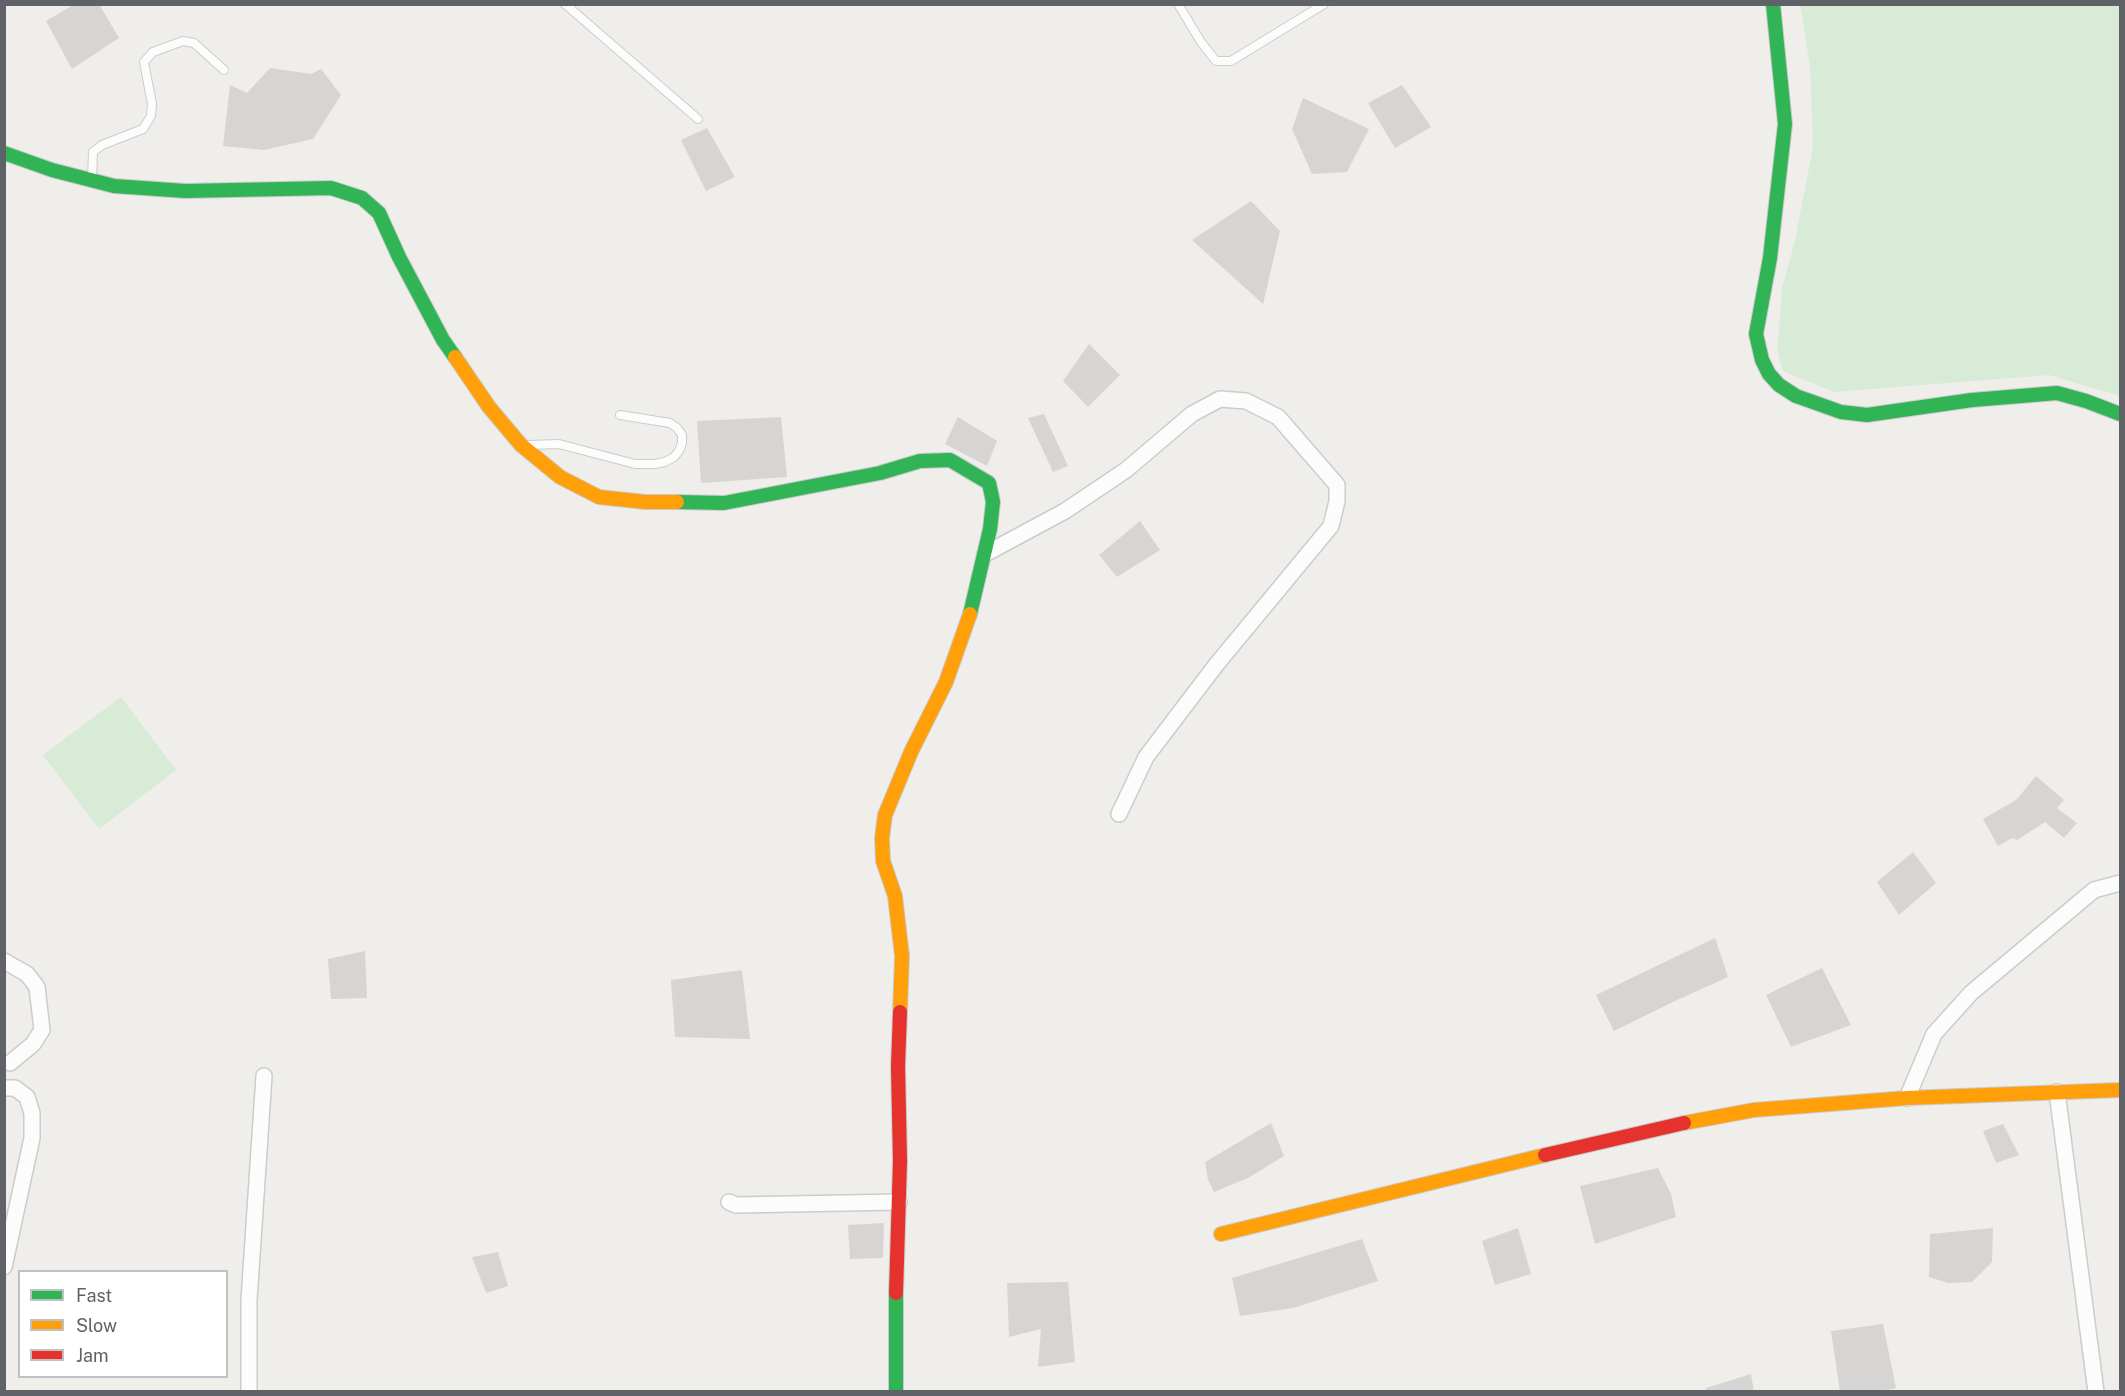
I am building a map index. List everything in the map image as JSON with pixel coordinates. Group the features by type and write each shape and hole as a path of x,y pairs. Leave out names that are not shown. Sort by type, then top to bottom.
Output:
{"street":[{"path":"1773,4 1785,124 1770,258 1756,334 1762,360 1769,374 1779,385 1796,396 1841,412 1867,415 1995,397 2057,393 2121,414"},
{"path":"4,153 52,170 114,186 185,191 331,188 362,198 379,213 442,340 489,407 521,445 560,477 599,497 645,502 724,503 880,473 920,461 950,460 989,483 993,502 985,554 973,606 946,682 911,752 885,815 882,838 884,861 895,896 903,956 898,1066 900,1161 896,1274 896,1392"},
{"path":"985,554 1065,511 1126,470 1192,414 1220,399 1246,401 1278,417 1337,485 1337,501 1331,526 1216,665 1146,757 1119,814"},
{"path":"1907,1098 1934,1034 1971,993 2094,890 2121,883"},
{"path":"4,960 27,974 37,987 42,1030 33,1044 10,1063"},
{"path":"249,1392 249,1300 264,1076"},
{"path":"4,1088 15,1088 27,1097 32,1113 32,1138 4,1267"},
{"path":"1221,1234 1667,1126 1754,1110 1907,1098 2121,1090"},
{"path":"2057,1092 2096,1392"},
{"path":"729,1202 736,1205 899,1202"}],"lane":[{"path":"565,4 698,119"},
{"path":"1178,4 1216,62 1231,61 1324,4"},
{"path":"92,180 93,152 102,145 143,129 151,116 152,104 144,62 153,52 183,42 194,43 224,70"},
{"path":"521,445 559,444 635,464 665,462 679,451 682,435 670,423 620,415"}],"green space":[{"path":"1800,5 2120,5 2120,396 2049,375 1834,392 1783,371 1777,350 1782,288 1795,241 1813,147 1810,66"},
{"path":"121,697 176,770 99,829 43,755"}],"building":[{"path":"75,4 99,4 119,38 72,69 46,21"},
{"path":"270,68 311,74 321,69 341,95 313,139 264,150 223,146 230,85 247,93"},
{"path":"1402,85 1431,127 1395,148 1368,103"},
{"path":"1303,98 1369,129 1347,172 1312,174 1292,129"},
{"path":"707,128 735,177 706,191 681,140"},
{"path":"1251,201 1280,231 1263,304 1192,240"},
{"path":"1089,344 1120,375 1088,407 1063,381"},
{"path":"1044,414 1068,466 1053,472 1028,418"},
{"path":"781,417 787,477 701,483 697,421"},
{"path":"958,417 997,441 987,466 945,444"},
{"path":"1140,521 1160,550 1117,577 1099,555"},
{"path":"2036,776 2064,800 2057,808 2077,823 2064,838 2045,822 2017,840 2012,838 1998,846 1983,819 2016,800"},
{"path":"1913,852 1936,883 1899,915 1877,882"},
{"path":"1715,938 1728,977 1614,1031 1596,995"},
{"path":"365,951 367,998 331,999 328,959"},
{"path":"1822,968 1851,1025 1791,1047 1766,995"},
{"path":"742,970 750,1039 675,1037 671,980"},
{"path":"1271,1123 1284,1156 1248,1178 1214,1192 1208,1180 1205,1162"},
{"path":"2003,1124 2019,1155 1996,1163 1983,1131"},
{"path":"1658,1168 1671,1194 1676,1217 1595,1244 1580,1186"},
{"path":"884,1223 883,1258 850,1259 848,1225"},
{"path":"1518,1228 1531,1274 1495,1285 1482,1241"},
{"path":"1993,1228 1992,1262 1972,1282 1948,1283 1929,1277 1930,1234"},
{"path":"1362,1239 1378,1281 1293,1308 1240,1316 1232,1278"},
{"path":"498,1252 508,1286 486,1293 472,1257"},
{"path":"1068,1282 1075,1362 1038,1367 1041,1329 1009,1337 1007,1283"},
{"path":"1883,1324 1896,1388 1878,1392 1840,1392 1831,1331"},
{"path":"1751,1374 1754,1392 1706,1392 1706,1388"}],"traffic: fast":[{"path":"1773,4 1785,124 1770,258 1756,334 1762,360 1769,374 1779,385 1796,396 1841,412 1867,415 1972,400 2057,393 2120,414"},
{"path":"4,153 52,170 114,186 185,191 331,188 362,198 379,213 399,257 443,340 455,357"},
{"path":"677,502 724,503 880,473 920,461 950,460 989,483 993,502 990,529 970,614"},
{"path":"896,1293 896,1392"}],"traffic: slow":[{"path":"455,357 489,407 521,445 560,477 599,497 645,502 677,502"},
{"path":"900,1012 902,956 895,896 883,861 882,838 885,815 911,752 946,682 970,614"},
{"path":"1684,1123 1754,1110 1907,1098 2120,1090"},
{"path":"1221,1234 1545,1155"}],"traffic: jam":[{"path":"896,1293 900,1161 898,1066 900,1012"},
{"path":"1545,1155 1684,1123"}]}
